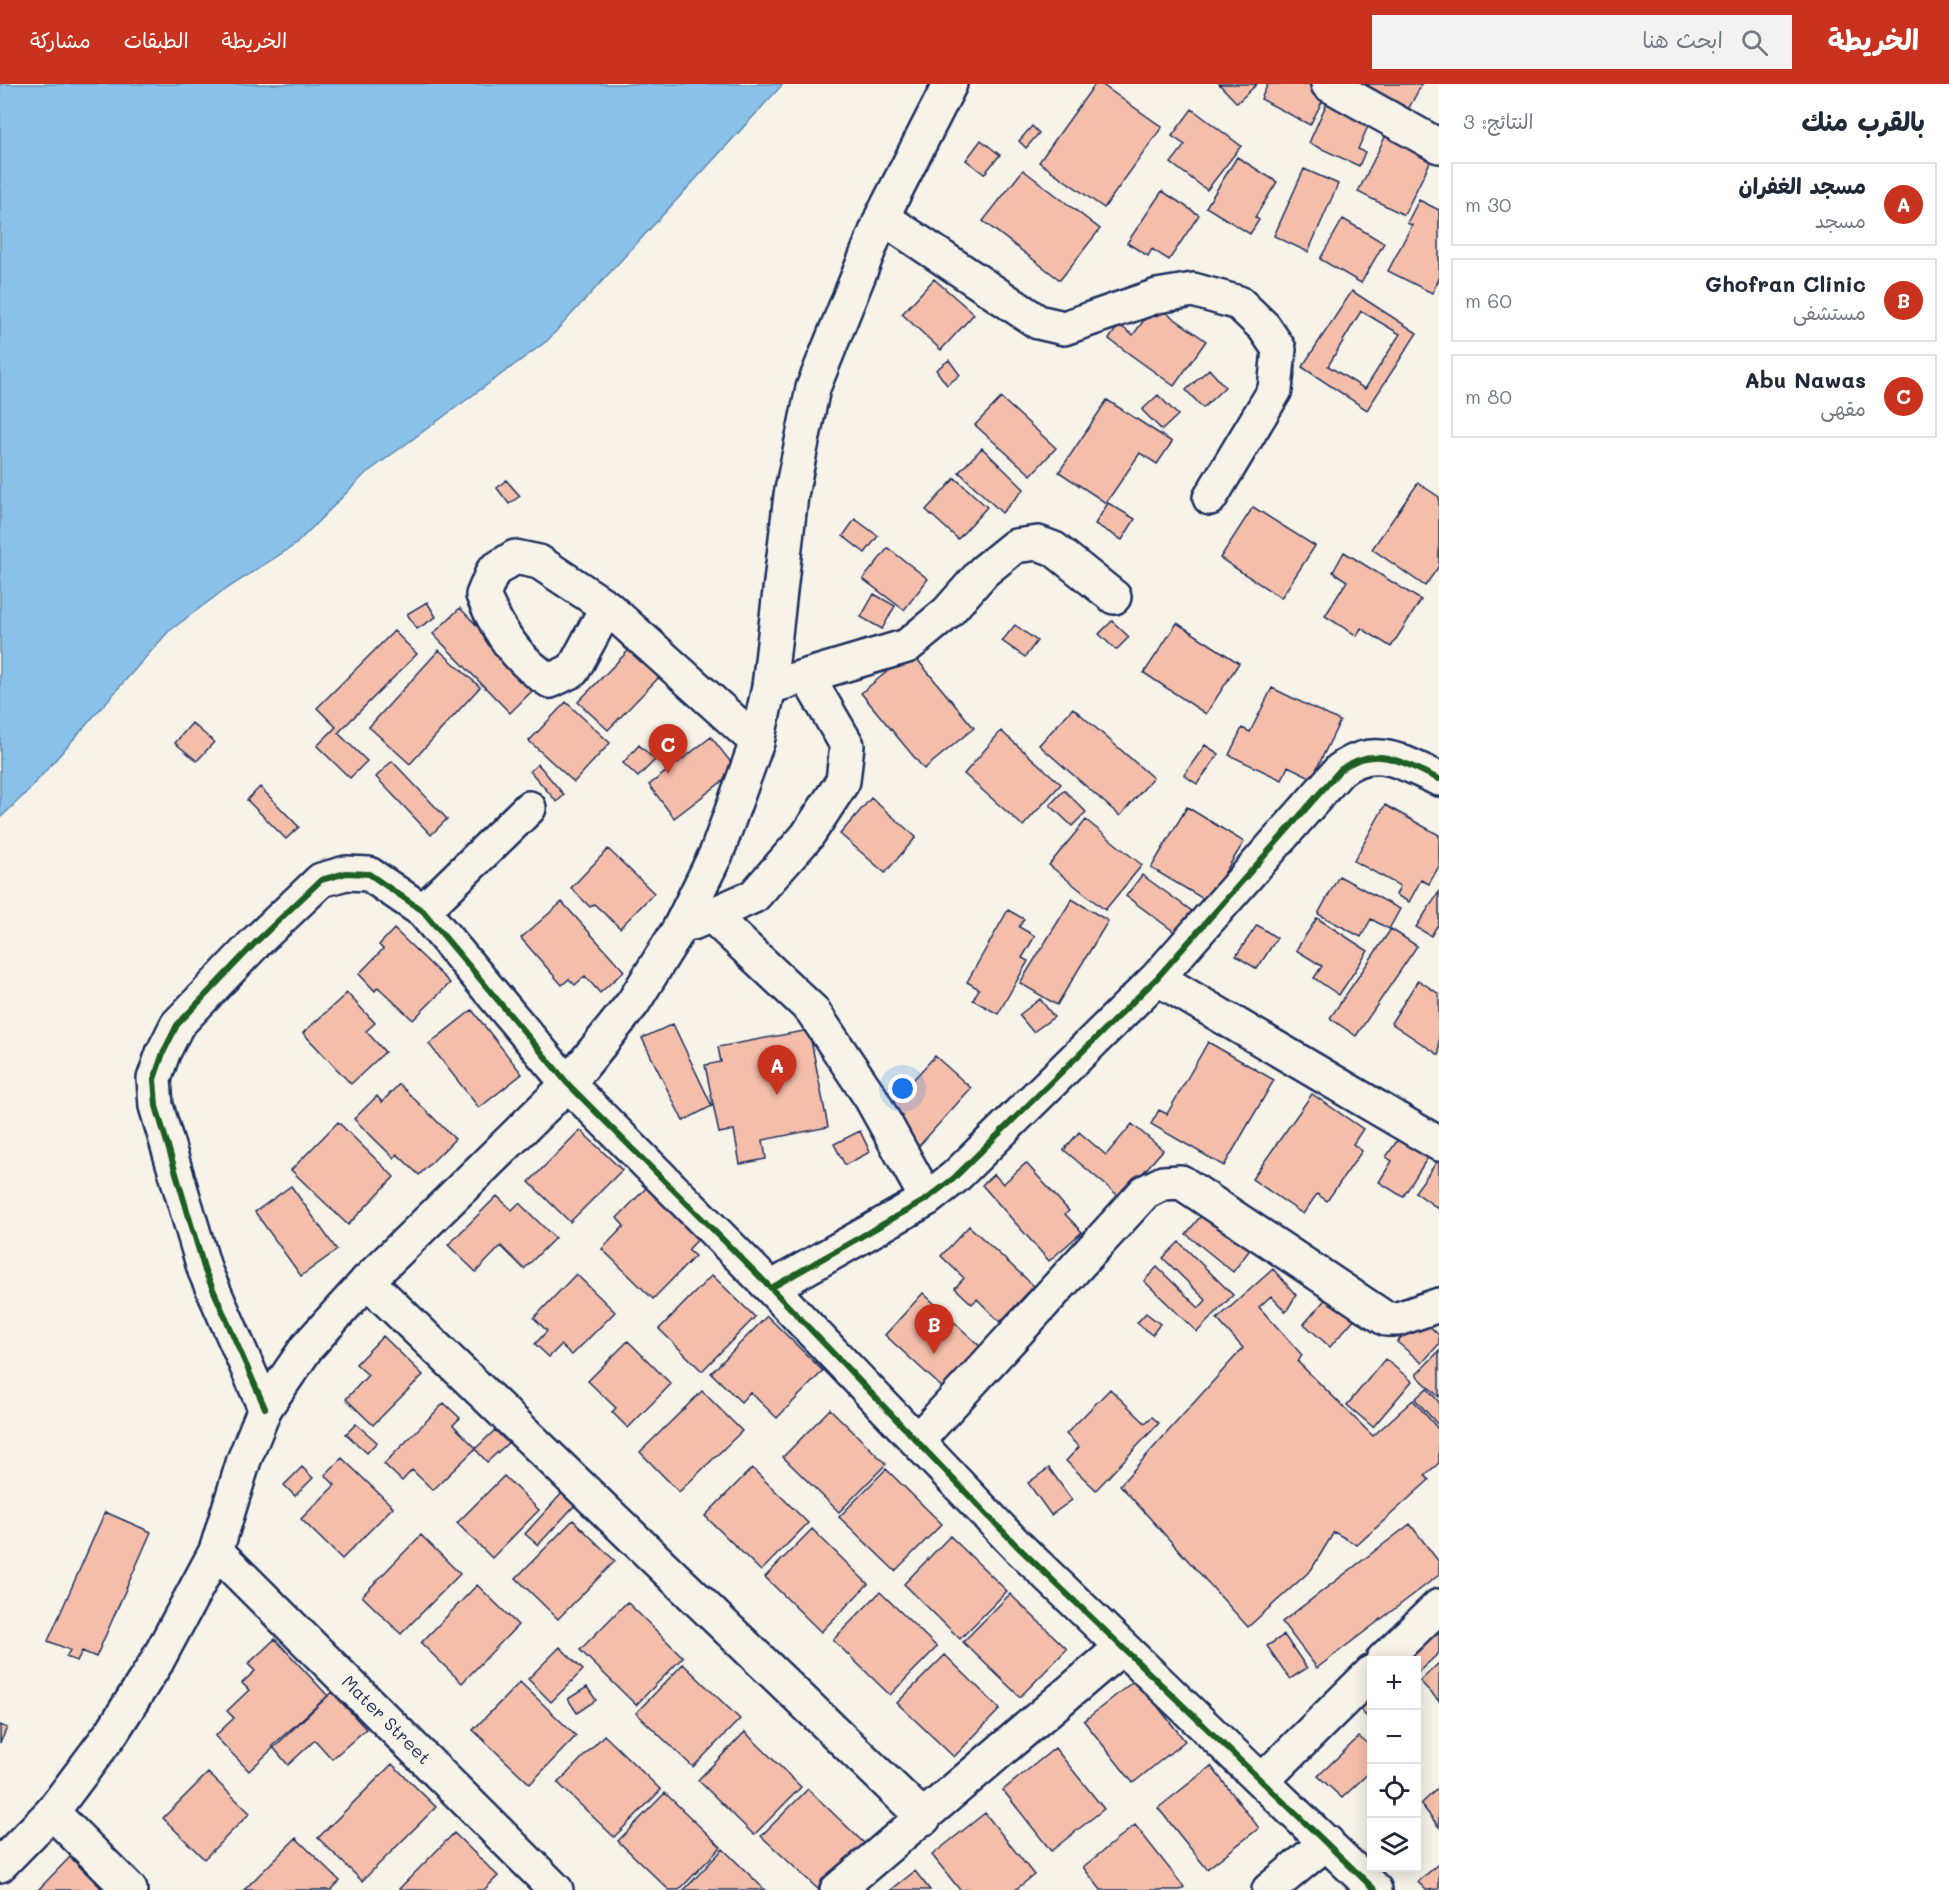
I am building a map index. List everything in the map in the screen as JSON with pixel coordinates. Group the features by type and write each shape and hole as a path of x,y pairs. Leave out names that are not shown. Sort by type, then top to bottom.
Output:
{"street":[{"path":"0,1865 52,1812 118,1722 156,1662 216,1551 244,1460 265,1408 307,1347 367,1281 568,1084 633,1003 679,929 717,852 757,742 769,687 791,495 813,387 882,217 950,84"},
{"path":"1328,84 1439,146"},
{"path":"882,217 1038,322 1064,328 1157,296 1193,290 1239,303 1264,327 1280,349 1275,390 1210,498"},
{"path":"769,687 907,646 947,613 984,571 1015,546 1038,543 1054,549 1114,597"},
{"path":"607,607 757,742"},
{"path":"679,929 754,896 807,836 843,781 847,745 807,676"},
{"path":"771,1288 927,1199 955,1177 1157,978 1340,770 1355,759 1372,756 1394,759 1439,779"},
{"path":"423,911 529,808"},
{"path":"265,1408 205,1271 156,1106 154,1079 177,1025 256,942 321,880 346,873 369,874 423,911 568,1084 771,1288 1016,1545 1375,1890"},
{"path":"711,915 812,1010 871,1098 927,1199"},
{"path":"1157,978 1439,1144"},
{"path":"917,1441 1145,1192 1163,1183 1181,1182 1386,1319 1398,1319 1439,1305"},
{"path":"367,1281 924,1818"},
{"name":"Mater Street","path":"216,1551 556,1890"},
{"path":"1387,1656 1439,1605"},
{"path":"837,1890 1121,1648"},
{"path":"1262,1781 1367,1676"},
{"path":"52,1812 130,1890"},
{"path":"1269,1890 1327,1842"}],"water":[{"path":"0,84 783,84 547,341 365,474 295,545 220,593 168,632 27,792 0,818"}],"building":[{"path":"1095,84 1101,84 1162,127 1104,208 1039,162"},
{"path":"1219,84 1257,84 1237,103"},
{"path":"1268,84 1311,84 1327,92 1310,125 1261,99"},
{"path":"1363,84 1422,84 1406,113 1361,88"},
{"path":"1329,98 1372,117 1358,149 1365,152 1359,166 1309,143"},
{"path":"1192,109 1241,146 1207,190 1171,163 1185,145 1172,136"},
{"path":"1032,126 1039,133 1026,148 1019,141"},
{"path":"1389,129 1435,152 1404,215 1358,192"},
{"path":"981,140 1000,155 984,174 966,160"},
{"path":"1237,157 1277,182 1255,217 1259,220 1250,234 1206,207"},
{"path":"1304,169 1338,184 1308,252 1274,236"},
{"path":"1023,170 1100,229 1060,280 983,221"},
{"path":"1162,191 1199,215 1169,260 1152,249 1148,256 1127,243"},
{"path":"1419,200 1439,210 1439,279 1432,293 1388,271 1412,225 1407,223"},
{"path":"1343,219 1384,243 1361,283 1320,259"},
{"path":"934,279 974,314 941,350 902,314"},
{"path":"1352,291 1417,333 1367,410 1302,367","holes":["1361,311 1400,334 1365,389 1328,366"]},
{"path":"1155,305 1206,341 1174,386 1109,339 1119,325 1133,335"},
{"path":"949,360 960,375 947,385 936,370"},
{"path":"1209,369 1225,387 1203,408 1186,390"},
{"path":"1158,395 1178,415 1162,430 1142,410"},
{"path":"1001,398 1056,448 1031,475 975,425"},
{"path":"1107,400 1172,442 1157,464 1140,453 1106,503 1059,472"},
{"path":"982,448 1024,489 1002,513 959,472"},
{"path":"955,478 987,507 958,539 926,510"},
{"path":"506,480 520,496 509,504 497,488"},
{"path":"1418,483 1439,497 1439,566 1425,586 1372,549"},
{"path":"1108,503 1135,519 1122,540 1095,524"},
{"path":"1253,507 1315,546 1281,598 1220,558"},
{"path":"855,519 878,536 865,553 843,536"},
{"path":"888,548 928,579 904,610 863,579"},
{"path":"1344,552 1421,600 1391,647 1361,628 1357,636 1325,616 1347,581 1333,572"},
{"path":"874,594 895,606 882,629 861,617"},
{"path":"427,602 436,617 417,629 407,614"},
{"path":"460,608 536,687 510,713 433,634"},
{"path":"1112,621 1129,637 1116,650 1099,634"},
{"path":"1177,623 1239,663 1206,714 1144,673"},
{"path":"1015,625 1037,641 1025,657 1002,641"},
{"path":"629,630 668,668 608,730 578,702 628,651 619,642"},
{"path":"394,631 417,654 338,733 367,761 350,778 317,746 336,727 317,708"},
{"path":"439,650 480,687 410,764 369,727"},
{"path":"911,652 974,728 924,769 861,693"},
{"path":"1272,688 1340,721 1312,778 1288,766 1282,780 1229,755 1242,728 1250,732"},
{"path":"566,702 610,743 574,782 529,741"},
{"path":"1073,708 1153,778 1120,816 1039,745"},
{"path":"192,723 214,742 197,761 175,743"},
{"path":"1001,731 1061,784 1023,826 964,774"},
{"path":"711,737 737,770 674,818 649,785"},
{"path":"639,745 655,760 638,777 623,763"},
{"path":"1205,745 1219,754 1197,784 1184,775"},
{"path":"392,761 447,819 431,835 376,777"},
{"path":"538,764 564,795 557,802 530,771"},
{"path":"260,787 299,827 286,839 247,800"},
{"path":"1064,790 1086,812 1072,826 1050,805"},
{"path":"871,798 916,837 885,873 840,834"},
{"path":"1385,805 1439,835 1439,866 1429,884 1421,880 1409,902 1396,895 1400,886 1354,861"},
{"path":"1187,807 1244,842 1207,901 1151,868"},
{"path":"1086,820 1142,865 1105,910 1049,865"},
{"path":"608,849 654,893 620,928 594,904 590,907 571,888"},
{"path":"1142,875 1196,914 1180,936 1126,896"},
{"path":"1339,876 1400,909 1389,929 1371,919 1361,937 1318,914"},
{"path":"1439,892 1439,923 1431,936 1416,927"},
{"path":"1072,899 1108,921 1057,1005 1020,983"},
{"path":"562,902 624,971 600,993 585,976 575,985 569,979 562,985 521,938"},
{"path":"1008,910 1024,919 1019,927 1035,936 1022,958 1028,961 998,1014 973,1000 979,989 967,982"},
{"path":"1317,918 1368,951 1339,995 1314,978 1322,966 1296,950"},
{"path":"1257,925 1277,938 1257,969 1236,956"},
{"path":"394,929 450,983 413,1020 378,987 375,991 359,974 383,949 379,945"},
{"path":"1391,929 1417,946 1356,1036 1330,1018"},
{"path":"1418,980 1439,994 1439,1055 1391,1023"},
{"path":"347,993 375,1023 366,1031 385,1052 351,1084 303,1033"},
{"path":"1040,999 1054,1017 1033,1032 1019,1015"},
{"path":"472,1010 522,1074 479,1108 429,1044"},
{"path":"673,1024 712,1106 683,1121 642,1038"},
{"path":"809,1030 828,1127 763,1140 766,1159 740,1164 734,1130 719,1133 705,1065 721,1062 718,1047"},
{"path":"1208,1042 1274,1080 1224,1166 1151,1124 1159,1110 1167,1114"},
{"path":"935,1056 971,1088 919,1146 896,1125 903,1116 891,1104"},
{"path":"399,1084 455,1139 419,1175 397,1154 394,1158 354,1119 377,1096 382,1102"},
{"path":"1312,1094 1363,1129 1353,1144 1362,1151 1327,1201 1317,1194 1303,1214 1252,1179"},
{"path":"338,1122 394,1177 348,1225 291,1170"},
{"path":"1132,1124 1163,1150 1121,1198 1064,1150 1079,1132 1106,1155"},
{"path":"580,1130 622,1170 570,1222 529,1182"},
{"path":"860,1131 870,1152 845,1165 834,1144"},
{"path":"1401,1135 1430,1154 1403,1197 1379,1182 1392,1161 1386,1157"},
{"path":"1439,1159 1439,1209 1415,1192"},
{"path":"1026,1163 1069,1211 1065,1214 1082,1232 1049,1261 982,1185 994,1174 1003,1184"},
{"path":"649,1185 701,1236 688,1250 695,1256 653,1299 602,1249 624,1226 617,1218"},
{"path":"291,1186 337,1250 301,1276 255,1212"},
{"path":"497,1196 512,1210 519,1203 555,1238 524,1269 501,1246 476,1272 448,1245"},
{"path":"1209,1206 1255,1243 1233,1272 1186,1234"},
{"path":"969,1226 1034,1286 1000,1322 977,1299 972,1304 955,1288 964,1278 941,1256"},
{"path":"1179,1242 1233,1295 1197,1332 1144,1281 1157,1267 1199,1308 1206,1300 1163,1258"},
{"path":"1273,1269 1296,1295 1286,1312 1271,1296 1259,1307 1302,1355 1298,1362 1373,1436 1413,1400 1439,1430 1439,1463 1425,1475 1429,1480 1357,1545 1334,1532 1311,1570 1248,1627 1120,1485 1243,1348 1217,1319"},
{"path":"576,1274 615,1312 572,1355 561,1345 549,1357 535,1344 547,1331 534,1318"},
{"path":"712,1275 755,1317 702,1371 659,1329"},
{"path":"1336,1287 1362,1310 1330,1347 1304,1324"},
{"path":"923,1293 984,1350 946,1391 885,1335"},
{"path":"1146,1313 1160,1324 1152,1335 1137,1323"},
{"path":"767,1316 823,1371 777,1418 750,1392 741,1402 711,1373"},
{"path":"1419,1317 1439,1335 1439,1344 1422,1363 1397,1342"},
{"path":"383,1336 423,1375 373,1425 346,1399 368,1375 356,1364"},
{"path":"628,1341 671,1384 628,1428 612,1412 616,1408 588,1381"},
{"path":"1439,1351 1439,1397 1416,1375"},
{"path":"1385,1359 1412,1381 1373,1427 1347,1405"},
{"path":"1427,1388 1439,1402 1439,1426 1415,1399"},
{"path":"1110,1389 1145,1423 1152,1417 1159,1423 1096,1490 1066,1461 1079,1447 1066,1434"},
{"path":"702,1391 742,1431 679,1492 640,1452"},
{"path":"444,1403 460,1418 453,1425 476,1448 433,1490 412,1470 402,1481 384,1464"},
{"path":"830,1409 886,1464 839,1512 783,1457"},
{"path":"356,1424 377,1442 367,1453 346,1434"},
{"path":"495,1430 508,1443 487,1462 475,1449"},
{"path":"342,1458 393,1507 342,1559 301,1519 335,1485 325,1475"},
{"path":"302,1467 313,1478 295,1496 284,1485"},
{"path":"752,1468 808,1523 761,1571 705,1516"},
{"path":"1049,1468 1072,1500 1051,1515 1028,1483"},
{"path":"886,1469 942,1524 895,1571 839,1517"},
{"path":"504,1476 539,1510 492,1558 457,1523"},
{"path":"563,1492 576,1504 538,1545 525,1534"},
{"path":"105,1512 151,1532 96,1657 82,1651 77,1661 66,1657 70,1650 48,1641"},
{"path":"573,1520 615,1561 558,1619 516,1578"},
{"path":"1410,1524 1439,1562 1439,1575 1317,1668 1282,1622"},
{"path":"812,1529 868,1584 821,1632 765,1577"},
{"path":"421,1535 460,1574 401,1634 362,1596"},
{"path":"950,1536 1007,1591 960,1639 904,1584"},
{"path":"477,1585 518,1625 462,1683 421,1643"},
{"path":"880,1592 937,1647 890,1695 833,1640"},
{"path":"1010,1594 1067,1649 1020,1697 963,1642"},
{"path":"627,1602 683,1657 636,1705 580,1650"},
{"path":"1439,1622 1439,1653 1421,1669 1421,1656 1402,1656"},
{"path":"1284,1635 1307,1668 1290,1679 1267,1646"},
{"path":"275,1639 328,1696 249,1771 215,1736 234,1718 227,1711 249,1690 242,1683 255,1671 248,1664"},
{"path":"560,1647 583,1670 551,1702 528,1679"},
{"path":"945,1655 1000,1709 954,1757 897,1703"},
{"path":"1439,1663 1439,1701 1421,1682"},
{"path":"683,1664 740,1719 693,1767 636,1713"},
{"path":"1136,1679 1185,1741 1133,1783 1084,1721"},
{"path":"520,1682 576,1736 530,1784 473,1730"},
{"path":"587,1687 596,1700 577,1713 568,1699"},
{"path":"1367,1689 1367,1717 1353,1702"},
{"path":"332,1692 366,1729 332,1759 315,1740 288,1765 272,1746"},
{"path":"0,1725 7,1728 0,1743"},
{"path":"745,1732 801,1787 754,1835 698,1780"},
{"path":"604,1735 661,1790 614,1837 558,1783"},
{"path":"1359,1737 1367,1743 1367,1775 1342,1798 1318,1776"},
{"path":"1055,1748 1104,1809 1051,1851 1003,1790"},
{"path":"392,1764 436,1807 362,1881 318,1838"},
{"path":"1211,1766 1259,1828 1207,1869 1158,1808"},
{"path":"208,1773 250,1813 204,1859 163,1818"},
{"path":"1439,1787 1439,1827 1421,1804"},
{"path":"808,1789 864,1843 819,1890 761,1836"},
{"path":"665,1793 721,1847 679,1890 669,1890 618,1841"},
{"path":"985,1813 1034,1875 1015,1890 960,1890 932,1855"},
{"path":"1135,1825 1184,1887 1180,1890 1101,1890 1083,1867"},
{"path":"454,1833 498,1876 484,1890 398,1890"},
{"path":"296,1838 340,1881 331,1890 244,1890"},
{"path":"723,1849 765,1890 684,1890"},
{"path":"70,1857 103,1890 38,1890"},
{"path":"1437,1865 1439,1867 1439,1889 1426,1890 1418,1882"},
{"path":"915,1871 930,1890 891,1890"}],"cycle path":[{"path":"771,1288 927,1199 955,1177 1157,978 1340,770 1353,762 1366,758 1390,758 1439,779"},
{"path":"265,1408 205,1271 156,1106 154,1079 163,1053 177,1025 256,942 321,880 346,873 369,874 423,911 568,1084 771,1288 1016,1545 1375,1890"}],"place":[{"name":"Abu Nawas","path":"668,774"},
{"name":"مسجد الغفران","path":"777,1095"},
{"name":"Ghofran Clinic","path":"934,1354"}]}
